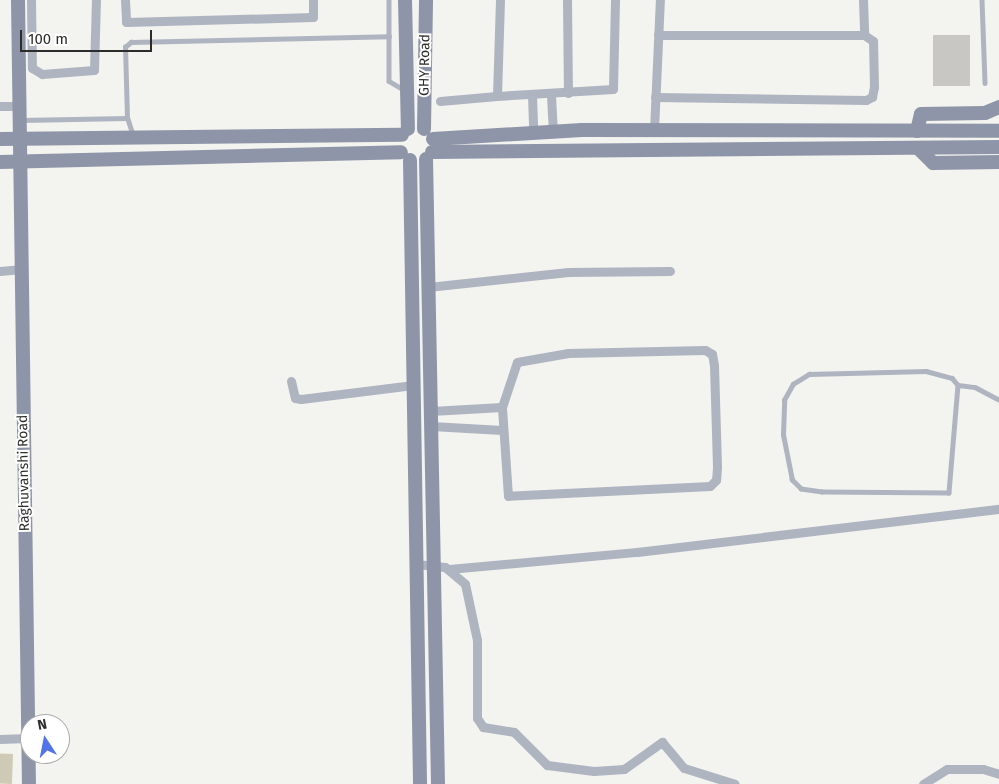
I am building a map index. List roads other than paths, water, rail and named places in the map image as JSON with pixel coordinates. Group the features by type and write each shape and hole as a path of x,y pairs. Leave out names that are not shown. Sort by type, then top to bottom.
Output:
{"street":[{"name":"Raghuvanshi Road","path":"18,0 28,714"},
{"path":"31,0 32,68 42,74 94,70 96,0"},
{"path":"125,0 126,22 313,17 313,0"},
{"name":"GHY Road","path":"405,0 405,132 413,384 420,784"},
{"name":"GHY Road","path":"426,0 429,145 428,287 438,784"},
{"path":"497,96 500,0"},
{"path":"567,0 568,93"},
{"path":"440,100 551,95 615,87 615,0"},
{"path":"654,130 660,0"},
{"path":"655,97 870,99 873,94 873,45 864,35 863,0"},
{"path":"658,35 864,35"},
{"path":"532,95 533,132"},
{"path":"551,95 553,132"},
{"path":"0,106 20,106"},
{"path":"917,131 921,114 985,113 999,107"},
{"path":"0,162 406,156 429,145 533,132 654,130 999,131"},
{"path":"0,139 405,132 429,145 828,150 919,150 999,147"},
{"path":"828,132 828,150"},
{"path":"919,150 933,163 999,162"},
{"path":"0,271 22,269"},
{"path":"428,287 568,272 670,271"},
{"path":"705,350 712,354 714,365 716,480 707,488 508,496 502,430 502,407 515,365 524,358 568,353 705,350"},
{"path":"291,381 295,398 301,400 413,384"},
{"path":"431,411 502,407"},
{"path":"431,426 502,430"},
{"path":"449,569 637,552 999,509"},
{"path":"416,564 434,563 449,569 464,584 473,612 480,724 514,732 540,761 556,768 624,769 662,742 684,768 735,784"},
{"path":"0,739 20,738"},
{"name":"Raghuvanshi Road","path":"29,764 29,784"},
{"path":"923,784 947,770 983,769 999,774"}],"lane":[{"path":"389,0 389,81 406,91"},
{"path":"982,0 985,83"},
{"path":"133,137 127,118 125,47 131,42 389,36"},
{"path":"21,120 127,118"},
{"path":"958,385 949,493 822,492 801,489 792,480 785,459 783,410 787,392 799,378 816,372 926,370 952,378 958,385 975,386 999,400"}]}
